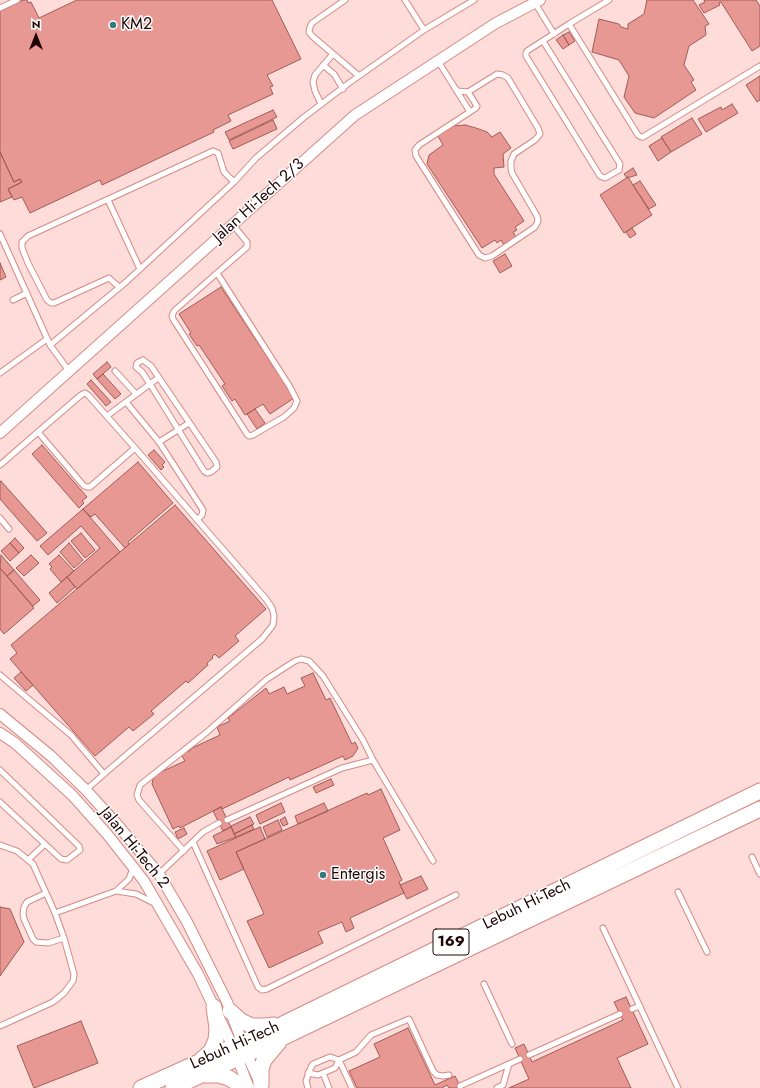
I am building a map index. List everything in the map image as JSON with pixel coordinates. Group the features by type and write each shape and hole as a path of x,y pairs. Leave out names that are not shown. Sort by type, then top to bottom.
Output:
{"main road":[{"name":"Lebuh Hi-Tech","path":"283,1031 760,791"},
{"name":"Lebuh Hi-Tech","path":"141,1088 199,1069 240,1051 760,809"},
{"path":"214,1007 217,1028 216,1040 211,1052 199,1069 229,1078 244,1088"},
{"path":"230,1011 241,1021 252,1026 265,1026 283,1031 264,1060 257,1087"},
{"name":"Lebuh Hi-Tech","path":"173,1088 199,1069"}],"street":[{"name":"Jalan Hi-Tech 2/3","path":"0,433 355,115 496,23 538,1"},
{"name":"Jalan Hi-Tech 2","path":"0,714 51,756 86,790 159,874 187,922 230,1011 240,1051"},
{"name":"Jalan Hi-Tech 2","path":"0,733 15,743 72,794 107,834 144,881 161,907 198,974 214,1007 240,1051"},
{"path":"240,1051 257,1087"}],"lane":[{"path":"0,8 17,0"},
{"path":"345,0 312,24 309,32 359,76"},
{"path":"405,0 424,30"},
{"path":"50,345 140,269 234,182 256,158 321,104 424,30 474,0"},
{"path":"543,41 620,164 619,170 605,178 600,176 526,56 527,51 569,24 609,0"},
{"path":"538,1 554,34"},
{"path":"569,24 638,135 643,137 760,66"},
{"path":"321,104 313,82 315,75 333,54"},
{"path":"438,61 470,112"},
{"path":"323,65 334,74 343,89"},
{"path":"458,92 468,92 497,74 508,78 538,128 540,134 535,140 514,154 511,161 512,173 537,216 538,221 535,227 492,256 486,258 479,255 416,156 415,150 419,145 476,108 477,106 468,92"},
{"path":"119,287 109,278 51,303 47,300 22,248 22,242 28,236 213,151 218,153 224,172 234,182"},
{"path":"108,200 140,269"},
{"path":"217,272 290,387 297,401 294,408 284,417 249,436 172,316 174,311 217,272 247,247 247,242 233,225"},
{"path":"0,234 50,345 69,371"},
{"path":"13,300 27,294"},
{"path":"0,373 47,339"},
{"path":"143,360 151,366 216,462 217,466 211,472 207,473 204,471 150,384 142,372 136,367 136,363 143,360"},
{"path":"115,371 136,394"},
{"path":"107,416 158,378"},
{"path":"0,465 84,393 88,395 266,599 272,608 274,616 272,625 262,639 86,790"},
{"path":"126,402 159,442 203,510 202,515 197,520"},
{"path":"159,442 189,423"},
{"path":"38,432 86,487 90,487 135,448"},
{"path":"0,518 9,529"},
{"path":"184,851 139,800 137,795 140,785 207,732 267,679 295,661 301,659 309,661 323,676 364,740 373,760 433,861"},
{"path":"0,675 71,735 104,774"},
{"path":"227,820 342,768 373,760"},
{"path":"0,770 79,846 80,850 64,860 61,859 0,802"},
{"path":"159,874 203,832 219,823"},
{"path":"192,842 258,987 262,990 267,989 456,895"},
{"path":"28,860 45,844"},
{"path":"0,846 17,850 33,864 55,913 74,974 72,981 64,993 54,1002 0,1026"},
{"path":"752,857 760,874"},
{"path":"55,913 116,891 129,879 133,867"},
{"path":"116,891 136,894 161,907"},
{"path":"678,892 707,952"},
{"path":"46,893 27,902 24,907 24,919 33,939 36,942 48,943 64,938"},
{"path":"603,928 678,1088"},
{"path":"484,984 512,1044"},
{"path":"632,1009 640,1006"},
{"path":"529,1055 620,1014"},
{"path":"308,1073 318,1076 335,1068 339,1060 356,1052 371,1035 409,1019 434,1071 437,1075 449,1075"},
{"path":"308,1088 306,1081 313,1064 330,1057 339,1060 352,1088"},
{"path":"462,1086 520,1059"},
{"path":"497,1088 503,1085 509,1064"},
{"path":"323,1073 329,1088"}],"building":[{"path":"23,0 27,0 28,3 31,2 39,18 77,0 272,0 301,59 267,75 273,86 270,87 273,94 228,115 231,121 213,130 214,132 102,185 100,180 30,213 22,197 14,200 8,189 22,182 20,179 14,182 0,152 0,11"},
{"path":"647,0 693,0 709,24 705,26 706,35 689,46 684,65 694,80 691,82 696,90 654,118 635,113 624,97 629,76 619,60 592,52 599,19 619,24 621,27 628,29 628,24 644,14"},
{"path":"704,0 756,0 760,6 760,46 752,51 721,2 719,3 720,5 704,13 699,5 705,2"},
{"path":"569,32 575,41 569,45 563,35"},
{"path":"563,35 569,45 563,49 556,40"},
{"path":"760,76 760,100 757,102 746,85"},
{"path":"732,104 738,113 706,132 698,119 721,107 722,110"},
{"path":"273,110 277,117 229,140 225,132"},
{"path":"692,118 702,134 671,152 661,137"},
{"path":"273,120 277,129 233,149 229,141"},
{"path":"465,125 487,132 492,137 500,132 511,148 503,154 504,167 494,168 494,174 524,221 515,227 517,230 513,232 516,237 504,245 501,240 497,243 495,240 482,248 427,164 429,155 443,145 437,134 452,126"},
{"path":"662,138 671,152 658,161 649,146"},
{"path":"0,152 14,182 20,179 22,182 8,189 12,197 0,202"},
{"path":"633,168 637,175 627,178 624,174"},
{"path":"628,177 652,215 624,233 600,195"},
{"path":"640,181 656,205 649,209 633,185"},
{"path":"632,228 636,234 630,238 626,232"},
{"path":"505,254 512,266 500,273 493,261"},
{"path":"0,263 6,277 0,280"},
{"path":"221,287 294,398 270,414 263,404 245,415 235,399 232,401 222,386 225,384 199,345 197,346 189,334 191,333 179,314"},
{"path":"107,362 111,367 97,379 93,374"},
{"path":"103,374 121,394 115,399 97,379"},
{"path":"91,380 111,402 106,406 87,384"},
{"path":"255,409 265,423 257,429 247,414"},
{"path":"42,445 87,497 82,501 84,503 79,508 32,454"},
{"path":"154,450 165,462 162,465 164,467 161,470 148,455"},
{"path":"138,462 173,503 128,542 129,544 125,548 95,514 91,517 83,509"},
{"path":"1,481 47,533 37,541 0,499"},
{"path":"175,505 266,609 235,636 239,641 219,658 215,654 207,663 208,665 188,683 186,681 151,711 154,714 133,731 129,727 95,756 10,659 17,653 11,645"},
{"path":"83,509 120,552 77,589 67,577 100,548 81,526 48,555 40,546"},
{"path":"81,533 95,550 85,558 71,541"},
{"path":"15,538 24,548 19,553 10,543"},
{"path":"10,543 19,553 10,561 1,551"},
{"path":"69,543 83,560 74,568 60,552"},
{"path":"1,555 14,570 7,576 0,568"},
{"path":"31,555 39,563 24,576 16,568"},
{"path":"59,555 74,571 61,582 50,569 52,567 49,564"},
{"path":"0,568 34,608 4,634 0,629"},
{"path":"14,570 40,600 33,606 7,576"},
{"path":"67,577 75,587 57,603 49,593"},
{"path":"21,672 33,685 26,691 14,678"},
{"path":"313,673 326,700 330,698 352,744 355,742 358,748 353,756 345,760 343,756 290,780 289,777 222,809 221,807 180,828 179,826 173,829 152,784 154,775 185,761 181,754 220,735 217,727 230,721 228,718 266,688 269,694 284,687 287,694 305,686 301,678"},
{"path":"331,779 334,785 316,793 313,787"},
{"name":"Entergis","path":"381,789 400,830 383,838 402,880 399,882 404,893 350,918 354,928 346,932 342,922 318,932 323,943 269,968 247,921 264,914 236,852 367,793 368,795"},
{"path":"281,803 285,812 260,824 256,815"},
{"path":"324,803 328,811 298,824 295,816"},
{"path":"221,807 231,827 223,831 213,811"},
{"path":"250,817 254,824 234,834 231,826"},
{"path":"285,817 288,824 283,826 280,820"},
{"path":"278,820 282,830 267,837 263,827"},
{"path":"252,825 254,829 236,837 234,834"},
{"path":"231,827 236,837 217,844 213,836"},
{"path":"260,827 265,839 236,852 244,869 220,880 207,851"},
{"path":"184,828 187,834 178,839 175,832"},
{"path":"421,876 428,889 407,899 400,885"},
{"path":"0,907 10,909 24,942 0,976"},
{"path":"626,997 648,1044 617,1058 631,1088 509,1088 529,1079 515,1048 524,1044 532,1062 623,1020 614,1002"},
{"path":"81,1021 98,1063 34,1088 17,1046"},
{"path":"408,1028 435,1085 455,1076 461,1088 449,1088 447,1085 442,1088 357,1088 349,1071 380,1057 374,1044"}],"place":[{"name":"KM2","path":"113,25"},
{"name":"Entergis","path":"323,875"}]}
